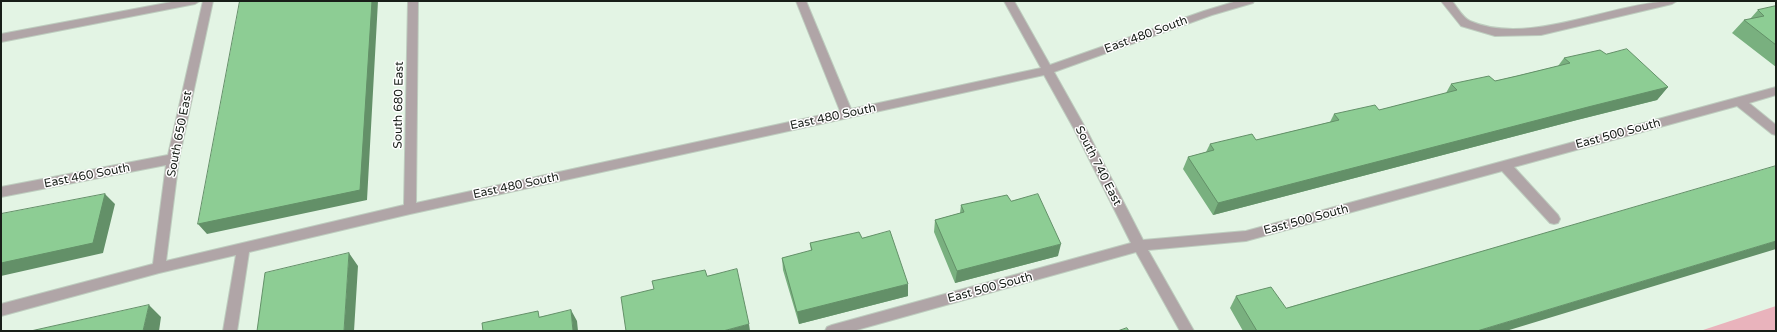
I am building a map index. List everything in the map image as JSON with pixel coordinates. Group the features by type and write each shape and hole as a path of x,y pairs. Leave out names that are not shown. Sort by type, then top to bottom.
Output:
{"street":[{"path":"1,38 195,1"},
{"name":"South 650 East","path":"159,268 173,159 208,1"},
{"name":"South 680 East","path":"410,209 413,1"},
{"path":"801,1 847,114"},
{"name":"South 740 East","path":"1009,1 1080,129 1138,246 1187,331"},
{"name":"East 480 South","path":"1,310 159,268 410,209 1048,70 1208,13 1249,1"},
{"path":"1446,1 1465,22 1495,32 1541,31 1672,1"},
{"name":"East 500 South","path":"832,331 1138,246 1246,236 1776,91"},
{"path":"1739,101 1776,130"},
{"name":"East 460 South","path":"1,192 173,159"},
{"path":"1504,165 1554,219"},
{"path":"230,331 243,249"}],"shaded area":[{"path":"1776,306 1776,331 1700,331"}],"building":[{"path":"240,1 372,1 360,190 198,224"},
{"path":"1776,6 1776,45 1744,20 1764,16 1758,10"},
{"path":"1627,49 1668,87 1218,203 1188,157 1214,150 1210,144 1252,134 1256,140 1339,120 1334,114 1375,105 1379,110 1457,90 1451,84 1489,76 1495,81 1570,63 1564,58 1600,50 1606,54"},
{"path":"1776,166 1776,241 1477,331 1257,331 1236,296 1271,287 1286,308"},
{"path":"105,194 93,243 1,263 1,214"},
{"path":"1038,194 1061,244 957,271 935,220 964,212 961,205 1007,195 1011,201"},
{"path":"890,231 908,284 797,312 782,258 812,250 810,243 859,232 862,238"},
{"path":"349,253 344,331 257,331 265,273"},
{"path":"737,269 749,324 723,331 626,331 621,297 654,289 652,281 705,270 707,276"},
{"path":"149,305 143,331 31,331"},
{"path":"571,310 573,331 483,331 482,323 538,311 539,317"},
{"path":"1127,328 1129,331 1118,331"}]}
